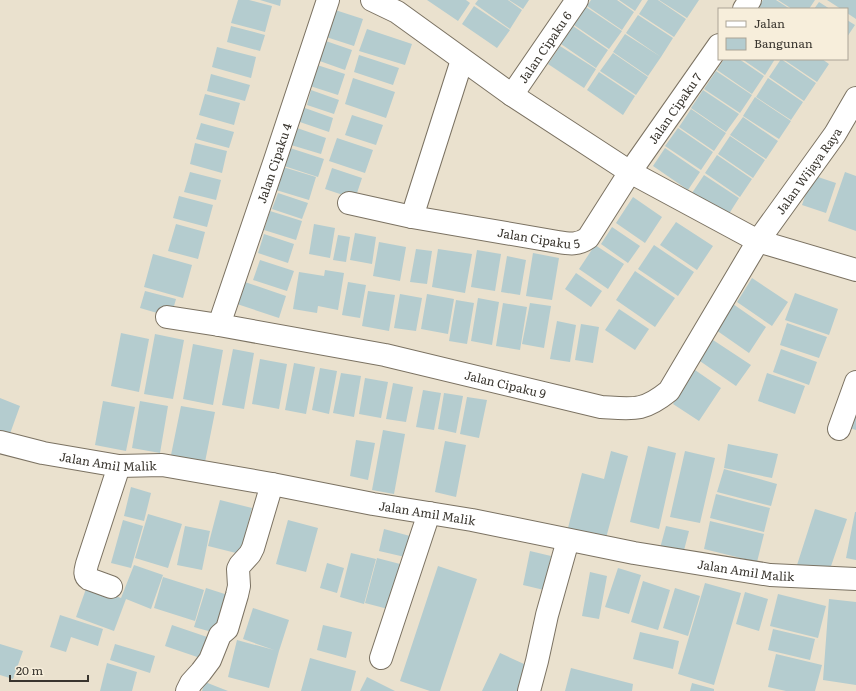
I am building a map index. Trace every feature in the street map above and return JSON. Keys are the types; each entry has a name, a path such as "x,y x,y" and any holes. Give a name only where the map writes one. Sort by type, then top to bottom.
{"street":[{"name":"Jalan Cipaku 4","path":"219,325 273,168 328,0"},
{"path":"372,0 401,6 462,60 512,95 630,172 758,241 856,270"},
{"name":"Jalan Cipaku 6","path":"512,95 577,0"},
{"name":"Jalan Cipaku 7","path":"630,172 718,46"},
{"path":"412,217 462,60"},
{"name":"Jalan Wijaya Raya","path":"758,241 835,134 856,98"},
{"name":"Jalan Cipaku 5","path":"350,203 412,217 570,244 580,243 588,238 630,172"},
{"name":"Jalan Cipaku 9","path":"167,317 385,355 602,407 637,409 655,402 669,391 758,241"},
{"path":"839,429 856,382"},
{"name":"Jalan Amil Malik","path":"0,442 43,453 119,466 162,465 272,484 373,504 472,520 634,553 770,575 856,579"},
{"path":"111,587 86,577 85,573 86,564 119,466"},
{"path":"187,691 210,660 221,633 227,629 239,586 238,569 253,548 272,484"},
{"path":"381,658 429,513"},
{"path":"529,691 547,615 568,540"}],"building":[{"path":"238,0 249,0 272,6 265,32 231,23"},
{"path":"260,0 281,0 280,6"},
{"path":"427,0 466,0 470,3 458,21"},
{"path":"478,0 508,0 522,10 510,29 475,4"},
{"path":"509,0 529,0 523,9"},
{"path":"591,0 617,0 634,12 622,30 587,6"},
{"path":"619,0 642,0 635,11"},
{"path":"648,0 658,0 686,19 674,37 639,14"},
{"path":"659,0 699,0 687,18"},
{"path":"763,0 776,0 788,8 758,8"},
{"path":"778,0 815,0 810,8 790,8"},
{"path":"827,0 856,0 856,19 848,14 848,8 839,8"},
{"path":"819,2 828,8 815,8"},
{"path":"474,6 510,30 497,48 462,24"},
{"path":"586,7 622,31 609,49 574,25"},
{"path":"329,8 363,19 354,46 320,35"},
{"path":"638,15 673,38 661,57 626,33"},
{"path":"848,21 855,25 848,36"},
{"path":"231,26 265,35 260,51 227,42"},
{"path":"573,26 608,50 596,68 561,44"},
{"path":"367,29 412,44 405,65 359,51"},
{"path":"625,34 661,57 648,76 613,52"},
{"path":"320,39 352,50 345,70 314,59"},
{"path":"560,46 596,69 584,88 548,64"},
{"path":"217,47 256,57 251,78 212,67"},
{"path":"613,53 648,77 636,95 600,71"},
{"path":"359,55 399,68 393,85 354,72"},
{"path":"723,60 740,60 764,76 752,94 717,70"},
{"path":"743,60 774,60 765,75"},
{"path":"780,60 782,60 816,83 804,101 769,77"},
{"path":"784,60 823,60 829,64 817,82"},
{"path":"314,64 345,74 338,95 307,85"},
{"path":"716,71 752,95 740,113 704,89"},
{"path":"599,72 635,96 623,115 587,90"},
{"path":"211,74 250,85 245,101 207,91"},
{"path":"353,78 395,92 386,118 345,104"},
{"path":"768,78 803,102 791,120 756,97"},
{"path":"311,90 339,100 334,114 307,105"},
{"path":"703,90 739,114 726,132 691,108"},
{"path":"205,94 240,103 234,125 199,115"},
{"path":"755,97 791,121 779,139 743,116"},
{"path":"302,107 333,118 329,132 297,121"},
{"path":"691,109 726,133 714,151 679,127"},
{"path":"352,115 383,125 376,145 345,135"},
{"path":"743,117 778,141 766,159 730,135"},
{"path":"201,123 234,132 229,148 196,139"},
{"path":"297,128 326,138 321,154 291,145"},
{"path":"678,128 713,152 701,170 665,146"},
{"path":"730,136 765,160 753,178 718,154"},
{"path":"337,138 373,150 365,173 329,161"},
{"path":"195,143 227,151 222,173 190,164"},
{"path":"290,148 324,159 318,177 284,166"},
{"path":"665,148 700,172 688,190 653,166"},
{"path":"717,155 752,179 740,197 705,173"},
{"path":"283,167 316,177 309,200 276,190"},
{"path":"332,168 362,178 355,199 325,189"},
{"path":"190,172 221,180 216,200 184,192"},
{"path":"845,172 856,176 856,231 828,221"},
{"path":"704,175 739,198 727,217 692,193"},
{"path":"812,175 836,183 826,213 802,205"},
{"path":"278,193 308,203 302,219 272,209"},
{"path":"179,196 213,205 207,227 173,218"},
{"path":"633,197 662,217 645,243 616,223"},
{"path":"270,211 302,221 296,240 264,230"},
{"path":"676,222 713,246 697,270 660,245"},
{"path":"176,224 205,232 198,259 168,251"},
{"path":"314,224 335,228 330,258 309,254"},
{"path":"612,227 640,246 628,263 601,244"},
{"path":"355,233 376,237 372,264 350,260"},
{"path":"264,234 294,244 288,263 258,253"},
{"path":"338,235 350,237 346,262 333,260"},
{"path":"379,242 406,247 400,281 373,276"},
{"path":"595,245 624,264 608,289 579,269"},
{"path":"654,245 694,272 678,296 638,269"},
{"path":"416,249 432,251 427,284 410,282"},
{"path":"438,249 472,254 465,293 432,287"},
{"path":"477,250 501,254 495,291 471,287"},
{"path":"533,253 559,258 552,300 526,296"},
{"path":"153,254 192,265 183,298 144,287"},
{"path":"507,256 526,260 520,295 501,292"},
{"path":"260,260 294,271 287,291 253,280"},
{"path":"325,270 344,273 338,310 318,306 317,313 293,309 299,272 324,276"},
{"path":"635,271 675,298 655,327 616,300"},
{"path":"576,273 602,291 591,307 565,289"},
{"path":"752,278 788,302 772,326 737,302"},
{"path":"245,282 286,296 279,318 237,304"},
{"path":"348,282 366,285 360,318 342,315"},
{"path":"145,291 176,299 171,317 140,308"},
{"path":"368,291 395,295 389,331 362,326"},
{"path":"795,293 838,309 829,335 785,320"},
{"path":"400,294 422,298 416,331 394,328"},
{"path":"427,294 454,299 448,334 421,329"},
{"path":"478,298 499,302 492,345 471,341"},
{"path":"456,300 474,303 467,344 449,341"},
{"path":"503,303 527,307 520,350 496,346"},
{"path":"530,303 551,306 544,348 522,344"},
{"path":"733,304 766,327 749,353 716,330"},
{"path":"619,309 649,329 635,350 605,330"},
{"path":"557,321 576,325 570,362 550,359"},
{"path":"787,323 827,337 819,358 780,345"},
{"path":"581,324 599,327 593,363 575,360"},
{"path":"121,333 149,339 139,392 111,386"},
{"path":"155,334 184,340 173,399 144,394"},
{"path":"710,338 751,365 736,386 697,359"},
{"path":"193,344 223,350 213,405 183,399"},
{"path":"233,349 254,353 244,409 222,405"},
{"path":"781,349 817,362 809,385 773,372"},
{"path":"260,359 287,364 279,409 252,404"},
{"path":"294,363 315,367 306,414 285,410"},
{"path":"320,368 337,371 329,414 312,410"},
{"path":"695,370 721,388 699,421 673,404"},
{"path":"341,373 361,376 354,417 333,413"},
{"path":"767,373 805,386 795,414 758,401"},
{"path":"365,378 388,382 381,418 359,414"},
{"path":"393,383 413,387 406,422 386,419"},
{"path":"423,390 441,393 434,430 416,427"},
{"path":"444,393 463,396 456,433 438,429"},
{"path":"467,397 487,400 479,438 460,434"},
{"path":"0,398 20,406 7,442 0,439"},
{"path":"103,401 135,407 126,451 95,445"},
{"path":"140,401 168,406 160,453 132,448"},
{"path":"181,406 215,412 205,462 171,455"},
{"path":"856,413 856,430 844,426"},
{"path":"383,430 405,434 394,494 372,490"},
{"path":"356,440 375,443 368,480 350,476"},
{"path":"445,441 466,445 456,497 435,492"},
{"path":"728,444 778,454 772,478 724,468"},
{"path":"648,446 676,453 659,529 630,522"},
{"path":"611,451 628,456 606,538 568,528 582,473 604,479"},
{"path":"685,451 715,458 700,523 670,517"},
{"path":"724,469 777,484 771,506 717,492"},
{"path":"131,487 151,493 144,521 124,516"},
{"path":"716,494 770,508 764,532 710,518"},
{"path":"220,500 252,508 240,554 208,546"},
{"path":"815,509 847,519 828,575 797,565"},
{"path":"856,512 856,560 846,558"},
{"path":"148,514 182,524 168,568 135,558"},
{"path":"123,520 143,526 131,568 111,563"},
{"path":"288,520 318,528 306,572 276,564"},
{"path":"710,521 764,534 757,562 704,549"},
{"path":"185,526 210,531 202,570 177,565"},
{"path":"666,526 689,531 682,558 659,552"},
{"path":"384,529 410,536 405,557 379,551"},
{"path":"530,551 551,556 544,590 523,585"},
{"path":"351,553 376,559 364,604 340,597"},
{"path":"377,558 400,564 388,609 365,603"},
{"path":"327,563 344,568 337,593 320,588"},
{"path":"134,565 163,575 151,609 126,599 114,631 76,617 87,586 121,598"},
{"path":"438,566 477,579 440,691 430,691 400,681"},
{"path":"618,568 641,575 629,614 605,607"},
{"path":"590,572 607,576 599,619 582,616"},
{"path":"163,577 204,590 195,621 154,608"},
{"path":"643,581 670,590 658,630 631,622"},
{"path":"705,583 741,593 714,685 678,674"},
{"path":"206,588 231,596 219,634 194,627"},
{"path":"675,588 700,596 688,636 663,628"},
{"path":"745,592 768,599 759,631 736,624"},
{"path":"778,594 826,606 818,638 770,626"},
{"path":"829,599 856,602 856,685 823,680"},
{"path":"253,608 289,620 269,688 228,677 237,640 274,650 243,639"},
{"path":"60,615 103,629 98,646 71,637 66,652 50,647"},
{"path":"172,625 213,639 206,660 165,646"},
{"path":"323,625 352,632 346,658 317,650"},
{"path":"773,629 815,639 810,660 768,650"},
{"path":"640,632 679,641 673,669 633,659"},
{"path":"0,644 23,651 13,679 0,675"},
{"path":"115,644 155,656 150,673 110,660"},
{"path":"500,653 535,669 525,691 482,691"},
{"path":"776,654 822,665 815,691 786,691 768,687"},
{"path":"310,658 356,671 351,691 301,691"},
{"path":"107,663 137,672 132,691 100,691"},
{"path":"571,668 633,684 632,691 565,691"},
{"path":"367,677 395,691 360,691"},
{"path":"205,682 228,691 202,691"},
{"path":"692,683 714,689 714,691 690,691"}]}
